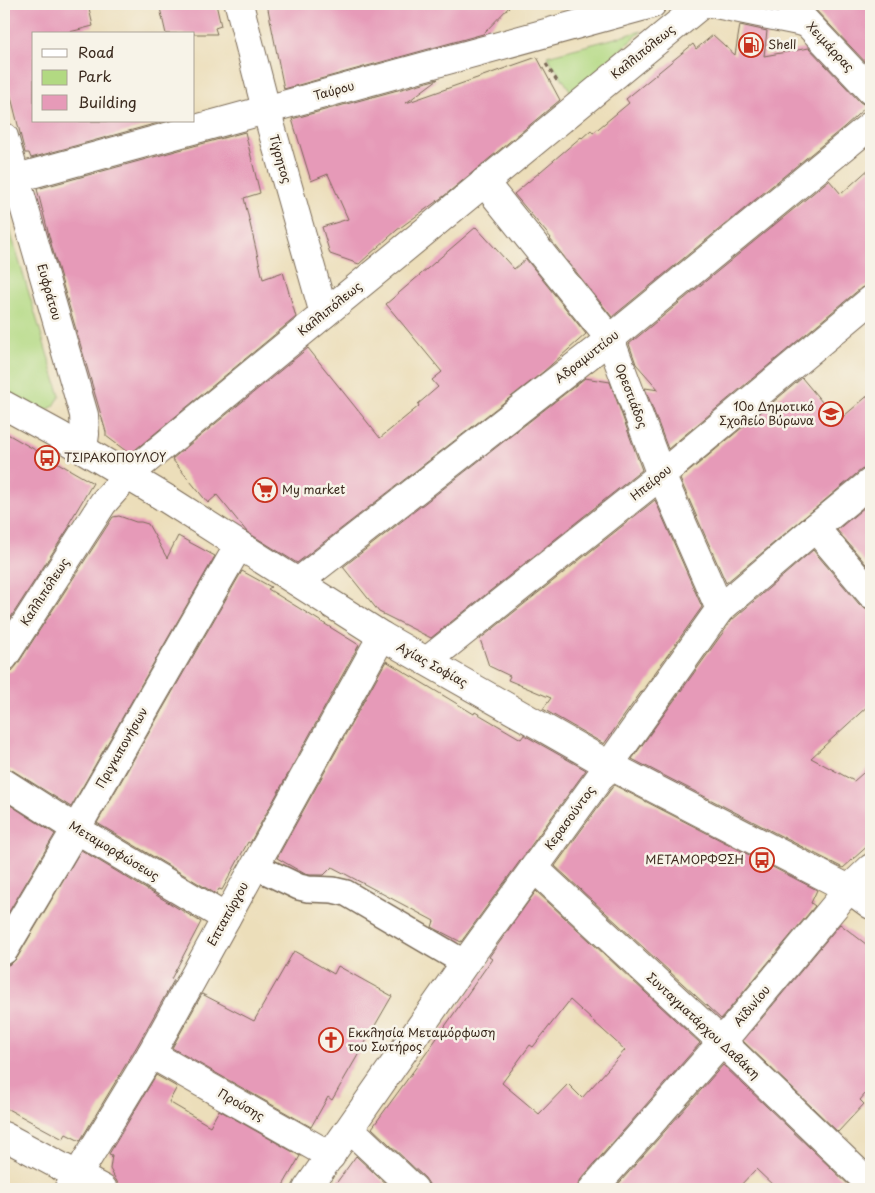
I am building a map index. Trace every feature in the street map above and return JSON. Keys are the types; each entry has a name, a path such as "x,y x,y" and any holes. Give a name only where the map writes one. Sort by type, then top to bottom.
{"street":[{"name":"Τίγρητος","path":"239,4 266,109 324,314"},
{"name":"Ταύρου","path":"14,190 266,109 652,4"},
{"name":"Χειμάρρας","path":"789,4 871,91"},
{"name":"Καλλιπόλεως","path":"4,657 102,504 127,476 574,108 692,6"},
{"name":"Αδραμυττίου","path":"298,582 610,339 871,126"},
{"name":"Ευφράτου","path":"4,137 14,190 84,415 85,434 83,449"},
{"name":"Ορεστιάδος","path":"484,182 610,339 661,475 720,610"},
{"name":"Ηπείρου","path":"426,662 661,475 871,300"},
{"name":"Αγίας Σοφίας","path":"4,405 167,499 426,662 609,765 849,889 871,905"},
{"name":"Κερασούντος","path":"307,1189 465,963 720,610 871,482"},
{"path":"815,528 871,594"},
{"name":"Πριγκιπονήσων","path":"4,950 76,829 239,545"},
{"name":"Επταπύργου","path":"73,1182 151,1054 382,636"},
{"name":"Μεταμορφώσεως","path":"4,783 76,829 226,918"},
{"path":"255,866 299,887 346,893 465,963"},
{"name":"Συνταγματάρχου Δαβάκη","path":"534,868 722,1042 871,1185"},
{"name":"Αϊδινίου","path":"593,1189 722,1042 849,889 871,868"},
{"name":"Προύσης","path":"151,1054 331,1156"},
{"path":"350,1129 414,1189"},
{"path":"4,1136 73,1182 103,1189"}],"lane":[{"path":"692,6 814,30"}],"path":[{"path":"530,38 574,108"}],"green space":[{"path":"642,31 572,93 547,56"},
{"path":"4,211 60,396 54,406 43,412 4,390"}],"building":[{"path":"4,4 88,4 93,26 70,32 32,32 32,122 161,122 31,158 29,153 25,153 4,69"},
{"path":"163,4 216,4 221,26 215,28 217,34 166,32 160,8 164,7"},
{"path":"267,4 512,4 483,34 284,89"},
{"path":"810,4 871,4 871,68"},
{"path":"740,25 767,31 764,56 809,48 860,102 867,106 844,127 612,317 551,238 514,194 581,137 591,130 593,133 629,103 626,99 693,44 696,49 713,35 735,55"},
{"path":"537,57 560,100 444,196 397,230 359,264 330,254 322,227 348,219 328,174 311,181 292,119 438,79 406,103"},
{"path":"245,132 260,193 244,198 263,279 283,272 296,317 130,454 106,436 37,189"},
{"path":"871,167 871,285 861,288 668,449 645,388 659,390 636,364 629,344 829,180 841,194"},
{"path":"476,227 514,269 526,259 586,334 543,372 297,563 247,532 217,495 208,503 172,459 308,348 380,438 419,406 418,404 438,387 432,380 442,372 386,304"},
{"path":"585,378 610,382 642,470 431,638 379,612 343,567"},
{"path":"802,378 838,421 871,393 871,467 861,470 726,583 680,479"},
{"path":"4,432 93,483 68,525 71,524 4,628"},
{"path":"655,500 702,607 604,744 543,709 551,698 508,680 510,676 489,666 480,639"},
{"path":"871,502 871,570 837,530"},
{"path":"119,516 148,524 167,558 178,536 215,556 71,807 12,770 4,768 4,673 12,671 17,665 113,517"},
{"path":"813,550 859,604 871,609 871,703 811,758 854,781 871,766 871,843 843,868 632,759 732,620"},
{"path":"242,571 271,587 268,589 359,645 250,843 248,842 222,890 219,889 216,894 97,823"},
{"path":"386,661 474,714 475,712 521,739 524,735 586,770 461,942 432,927 434,921 332,867 324,875 310,875 277,858"},
{"path":"614,785 817,890 811,903 815,906 721,1019 555,866"},
{"path":"4,801 55,834 4,920"},
{"path":"81,850 201,922 171,979 174,980 80,1141 66,1134 63,1139 4,1107 4,966 11,964 17,958"},
{"path":"536,891 700,1043 581,1179 578,1189 429,1189 429,1184 425,1178 372,1128 492,959 489,957","holes":["570,1000 625,1050 582,1098 568,1084 539,1114 502,1083 530,1045 533,1047"]},
{"path":"840,924 871,948 871,1087 860,1100 864,1104 838,1132 743,1041"},
{"path":"294,951 334,974 338,966 392,996 332,1100 328,1097 311,1127 172,1048 202,994 254,1021"},
{"path":"723,1065 853,1189 777,1189 756,1169 737,1189 614,1189"},
{"path":"156,1075 177,1087 169,1102 210,1126 219,1110 300,1156 281,1189 121,1189 110,1169 112,1155 109,1154"},
{"path":"356,1156 391,1189 332,1189"}],"place":[{"name":"Shell","path":"751,45"},
{"name":"10ο Δημοτικό Σχολείο Βύρωνα","path":"831,414"},
{"name":"ΤΣΙΡΑΚΟΠΟΥΛΟΥ","path":"47,458"},
{"name":"My market","path":"265,490"},
{"name":"ΜΕΤΑΜΟΡΦΩΣΗ","path":"762,860"},
{"name":"Εκκλησία Μεταμόρφωση του Σωτήρος","path":"331,1040"}]}
